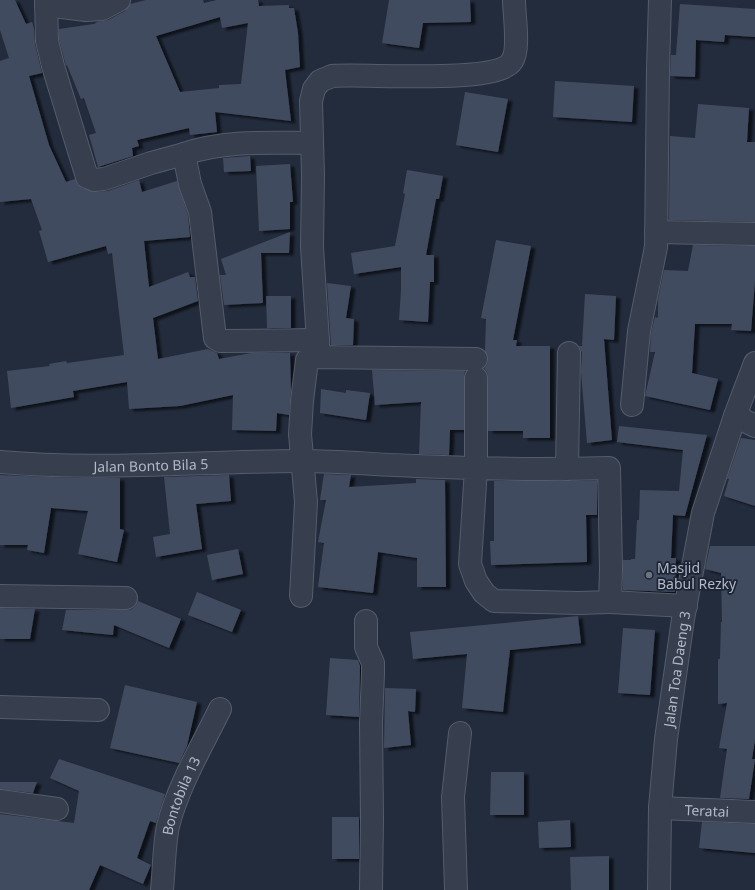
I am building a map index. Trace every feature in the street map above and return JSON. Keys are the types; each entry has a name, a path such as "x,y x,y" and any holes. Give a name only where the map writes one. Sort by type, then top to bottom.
{"street":[{"path":"119,0 102,9 86,10 46,2 48,41 53,66 87,176 94,180 104,178 202,148 236,144 312,143"},
{"path":"301,596 306,502 300,434 302,401 306,362 308,359 313,357 318,348 312,247 311,101 314,89 320,81 332,76 417,76 483,73 497,70 509,64 513,59 516,49 518,0"},
{"path":"632,405 639,331 656,247 660,0"},
{"path":"184,154 190,184 200,212 215,338 220,341 318,348 476,368 476,468 470,564 476,581 484,593 494,601 579,604 610,602 686,606"},
{"path":"656,232 755,234"},
{"path":"567,469 569,353"},
{"name":"Jalan Toa Daeng 3","path":"659,890 660,808 666,739 690,576 703,513 735,416 755,363"},
{"path":"735,416 755,426"},
{"name":"Jalan Bonto Bila 5","path":"0,462 63,466 183,465 303,461 476,468 609,468 611,569 610,602"},
{"path":"0,596 126,598"},
{"path":"366,621 366,647 373,663 371,723 371,890"},
{"path":"0,707 98,710"},
{"name":"Bontobila 13","path":"162,890 168,827 174,806 220,709"},
{"path":"456,890 453,797 460,733"},
{"path":"0,801 57,809"},
{"name":"Teratai","path":"660,808 755,812"}],"building":[{"path":"0,0 15,0 26,24 32,22 35,44 42,73 29,76 49,145 66,182 75,179 78,185 82,188 95,192 108,191 139,180 142,192 177,181 188,215 190,237 144,241 149,287 188,272 190,277 195,277 198,301 153,318 158,359 208,349 217,353 219,359 251,353 290,353 291,390 289,415 277,413 276,431 232,430 233,395 180,406 129,409 127,382 73,391 74,397 11,408 7,371 50,366 49,364 66,361 67,363 124,355 112,253 108,254 106,246 48,262 39,231 42,230 31,199 0,202 0,61 9,58 0,30"},
{"path":"146,0 203,0 204,3 217,0 258,0 259,6 289,5 289,8 294,8 298,33 300,67 285,70 291,121 215,112 217,132 190,135 189,128 137,140 139,146 132,148 133,156 98,167 89,135 96,133 84,98 81,99 67,65 66,66 59,39 59,29 94,24 108,20 125,11 130,4","holes":["220,17 222,28 248,23 241,84 219,85 219,88 180,92 156,36"]},
{"path":"389,0 470,0 471,22 423,23 419,48 382,43"},
{"path":"680,4 755,9 755,37 725,35 724,42 696,40 695,77 670,76 671,55 676,55"},
{"path":"555,81 634,86 632,122 553,117"},
{"path":"465,92 508,99 498,152 456,145"},
{"path":"698,104 749,108 747,142 755,142 755,222 669,220 670,136 695,138"},
{"path":"250,156 251,171 224,172 223,158"},
{"path":"290,164 293,202 290,202 290,229 259,231 256,166"},
{"path":"407,170 443,176 439,199 436,199 426,255 434,255 434,282 430,282 428,322 399,320 401,267 354,274 351,253 395,246 405,194 403,193"},
{"path":"290,232 289,253 261,253 263,303 224,305 220,275 226,275 221,259"},
{"path":"496,240 531,246 513,340 517,340 516,346 550,346 550,438 523,438 523,431 488,431 488,378 487,372 484,368 487,365 488,360 485,351 486,319 481,318"},
{"path":"693,245 755,246 755,281 751,331 731,330 732,324 695,324 692,373 718,379 710,410 645,396 655,352 650,352 651,333 655,317 658,318 658,300 664,270 688,271"},
{"path":"327,283 351,286 346,318 354,319 353,345 331,345"},
{"path":"585,294 616,296 614,340 604,339 612,440 587,443 581,372 582,353 579,346 582,346"},
{"path":"266,296 291,296 291,328 267,328"},
{"path":"372,370 465,371 464,430 450,430 449,455 419,454 421,402 375,405"},
{"path":"321,389 346,393 346,390 370,393 366,420 320,413"},
{"path":"619,426 707,435 685,516 673,515 671,558 676,558 675,592 623,590 623,560 635,559 640,490 679,491 683,450 617,442"},
{"path":"741,438 755,440 755,506 724,496 729,479 727,479"},
{"path":"324,474 351,475 349,487 416,483 416,479 445,480 446,587 417,587 417,558 378,552 373,593 318,587 324,543 318,542 326,500 320,500"},
{"path":"0,475 120,478 120,529 124,530 117,562 78,554 88,511 51,508 44,553 27,550 28,545 0,545"},
{"path":"229,475 231,501 196,504 202,549 156,557 153,537 170,534 164,477"},
{"path":"494,481 597,481 597,515 586,515 587,562 491,565 490,541 494,541"},
{"path":"710,546 755,546 755,740 752,759 755,759 749,799 720,798 727,749 719,748 727,703 718,704 718,659 720,659 722,622 721,573 705,569"},
{"path":"238,549 243,574 212,580 207,555"},
{"path":"197,592 241,610 232,632 188,615"},
{"path":"138,601 181,619 169,648 114,625 113,635 62,630 66,610 128,610 132,609"},
{"path":"0,608 35,609 30,639 0,639"},
{"path":"578,616 581,643 510,650 503,712 462,708 467,654 413,659 410,632"},
{"path":"623,628 655,630 650,695 618,693"},
{"path":"330,658 358,660 360,666 359,717 326,715"},
{"path":"125,685 197,702 187,746 179,763 110,748"},
{"path":"385,688 416,689 415,712 408,711 411,745 384,748"},
{"path":"59,759 165,794 156,823 150,821 137,858 151,865 143,884 100,865 89,890 0,890 0,814 74,823 79,791 50,778"},
{"path":"491,772 524,772 524,815 490,815"},
{"path":"0,782 37,782 33,793 0,789"},
{"path":"332,817 359,817 359,859 332,859"},
{"path":"570,820 571,847 539,848 538,822"},
{"path":"702,822 755,824 755,853 699,848"},
{"path":"609,856 609,890 571,890 570,857"}],"place":[{"name":"Masjid Babul Rezky","path":"649,575"}]}
